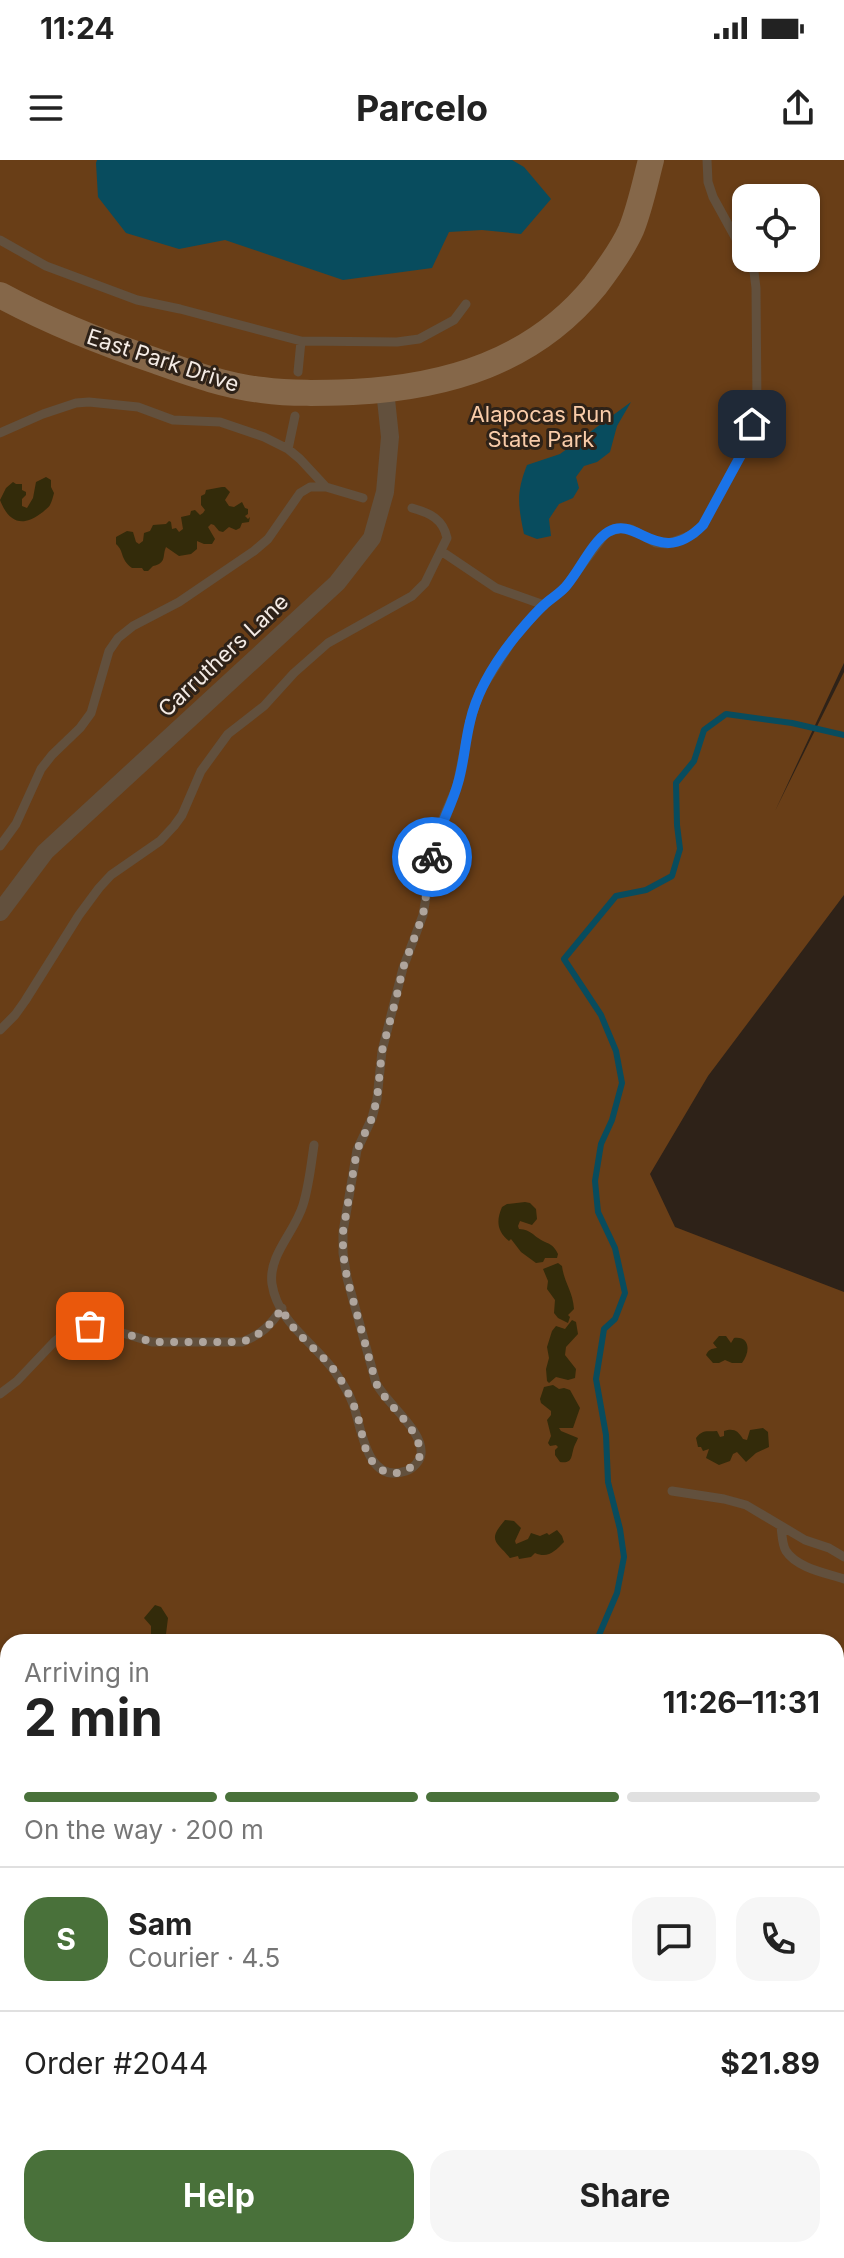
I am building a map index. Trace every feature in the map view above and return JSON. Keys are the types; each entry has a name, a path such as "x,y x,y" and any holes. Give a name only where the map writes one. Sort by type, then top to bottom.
{"street":[{"name":"East Park Drive","path":"0,295 100,342 218,382 260,390 302,393 385,390 447,380 487,367 523,349 553,328 585,299 607,271 630,232 651,160"},
{"name":"Carruthers Lane","path":"0,912 45,852 337,583 372,538 385,492 389,450 385,390"}],"lane":[{"path":"707,160 708,182 713,197 732,232"},
{"path":"0,240 46,266 137,300 301,341 397,342 419,339 454,320 466,304"},
{"path":"314,1145 302,1207 293,1230 275,1260 273,1286 286,1318 334,1370 352,1399 371,1460 378,1467 396,1474 411,1469 421,1454 420,1445 417,1436 376,1383 347,1278 343,1253 345,1220 357,1150 377,1099 382,1051 403,968 423,915 437,832 457,786 474,705 492,669 516,635 563,590 606,533 621,528 631,529 656,543 667,544 694,534 703,525 741,455 757,406 754,272"},
{"path":"298,372 301,341"},
{"path":"0,433 76,403 138,407 173,420 220,422 264,437 288,449 326,487"},
{"path":"288,449 295,416"},
{"path":"0,846 16,824 41,769 91,713 109,651 118,638 133,626 179,602 254,551 268,539 300,493 310,487 326,487 363,498"},
{"path":"0,1030 25,1001 99,888 111,875 160,841 174,826 201,771 228,734 264,706 294,673 328,643 412,596 425,583 447,538 441,522 412,508"},
{"path":"441,551 496,588 544,605"},
{"path":"0,1394 17,1381 54,1342 78,1327 103,1327 152,1342 242,1342 267,1328 282,1308"},
{"path":"672,1491 746,1505 805,1540 844,1557"},
{"path":"781,1526 786,1552 793,1558 844,1579"}],"green space":[{"name":"Alapocas Run State Park","path":"0,160 844,160 844,663 775,811 844,672 844,895 708,1076 650,1174 675,1227 844,1292 844,1634 0,1634"}],"sand":[{"path":"46,477 51,480 54,493 49,506 27,521 11,517 0,500 6,488 13,482 22,484 26,495 22,506 27,508 36,482"},
{"path":"225,487 230,492 225,500 229,506 234,507 242,502 248,509 245,516 250,517 249,522 242,523 236,530 229,527 223,532 211,524 208,527 215,539 212,544 197,541 197,549 191,554 179,556 166,547 162,561 148,571 132,568 125,561 116,544 116,537 127,531 133,532 139,544 143,541 144,533 150,531 153,525 169,521 172,529 176,528 179,532 183,529 181,517 195,510 200,515 205,510 201,505 201,496 206,490"},
{"path":"525,1202 536,1209 537,1219 532,1225 520,1221 519,1229 552,1246 558,1254 557,1258 545,1258 543,1262 536,1263 500,1230 498,1221 502,1207"},
{"path":"558,1263 562,1266 574,1309 568,1315 568,1323 554,1313 555,1300 547,1289 548,1281 543,1269"},
{"path":"572,1320 576,1322 578,1334 566,1347 565,1355 576,1369 575,1378 556,1377 549,1383 547,1347 552,1331 556,1326 565,1329"},
{"path":"719,1336 726,1336 731,1343 734,1338 746,1342 747,1350 742,1363 725,1360 713,1363 706,1355 717,1348 713,1343"},
{"path":"553,1385 570,1390 580,1408 573,1428 559,1428 578,1438 567,1462 560,1462 555,1455 558,1447 548,1443 551,1436 547,1420 551,1411 540,1399 544,1387"},
{"path":"763,1428 768,1432 769,1447 746,1462 737,1452 730,1461 719,1465 706,1458 709,1449 703,1451 698,1447 696,1438 708,1431 717,1431 720,1437 724,1436 724,1431 730,1430 747,1440 750,1430"},
{"path":"505,1520 514,1521 521,1528 516,1544 528,1539 531,1533 549,1535 557,1530 564,1542 548,1555 535,1553 531,1557 510,1558 495,1537"},
{"path":"155,1605 161,1607 168,1618 166,1634 151,1634 151,1626 144,1618"}],"water":[{"path":"97,160 512,160 524,167 551,199 521,234 482,230 449,232 432,268 343,280 225,240 179,249 126,233 98,197"},
{"path":"631,402 617,426 610,452 597,462 584,466 576,477 579,488 573,498 559,504 549,519 551,536 537,539 524,534 519,499 527,465 560,454"}],"waterway":[{"path":"599,1634 617,1593 624,1557 608,1482 606,1435 596,1379 604,1329 615,1319 625,1293 615,1248 598,1212 595,1181 601,1144 612,1120 622,1083 616,1051 601,1015 564,959 616,896 646,890 672,876 680,849 676,783 694,761 704,730 726,714 792,723 844,735"}],"way so far":[{"path":"90,1326 152,1342 223,1344 255,1337 267,1328 282,1308 296,1331 334,1370 352,1399 371,1460 378,1467 396,1474 411,1469 417,1462 421,1454 417,1436 376,1383 347,1278 343,1232 357,1150 377,1099 382,1051 403,968 423,915 432,857"}],"route":[{"path":"432,857 437,832 457,786 470,721 480,691 516,635 563,590 606,533 621,528 631,529 656,543 667,544 694,534 703,525 741,455 752,424"}]}
